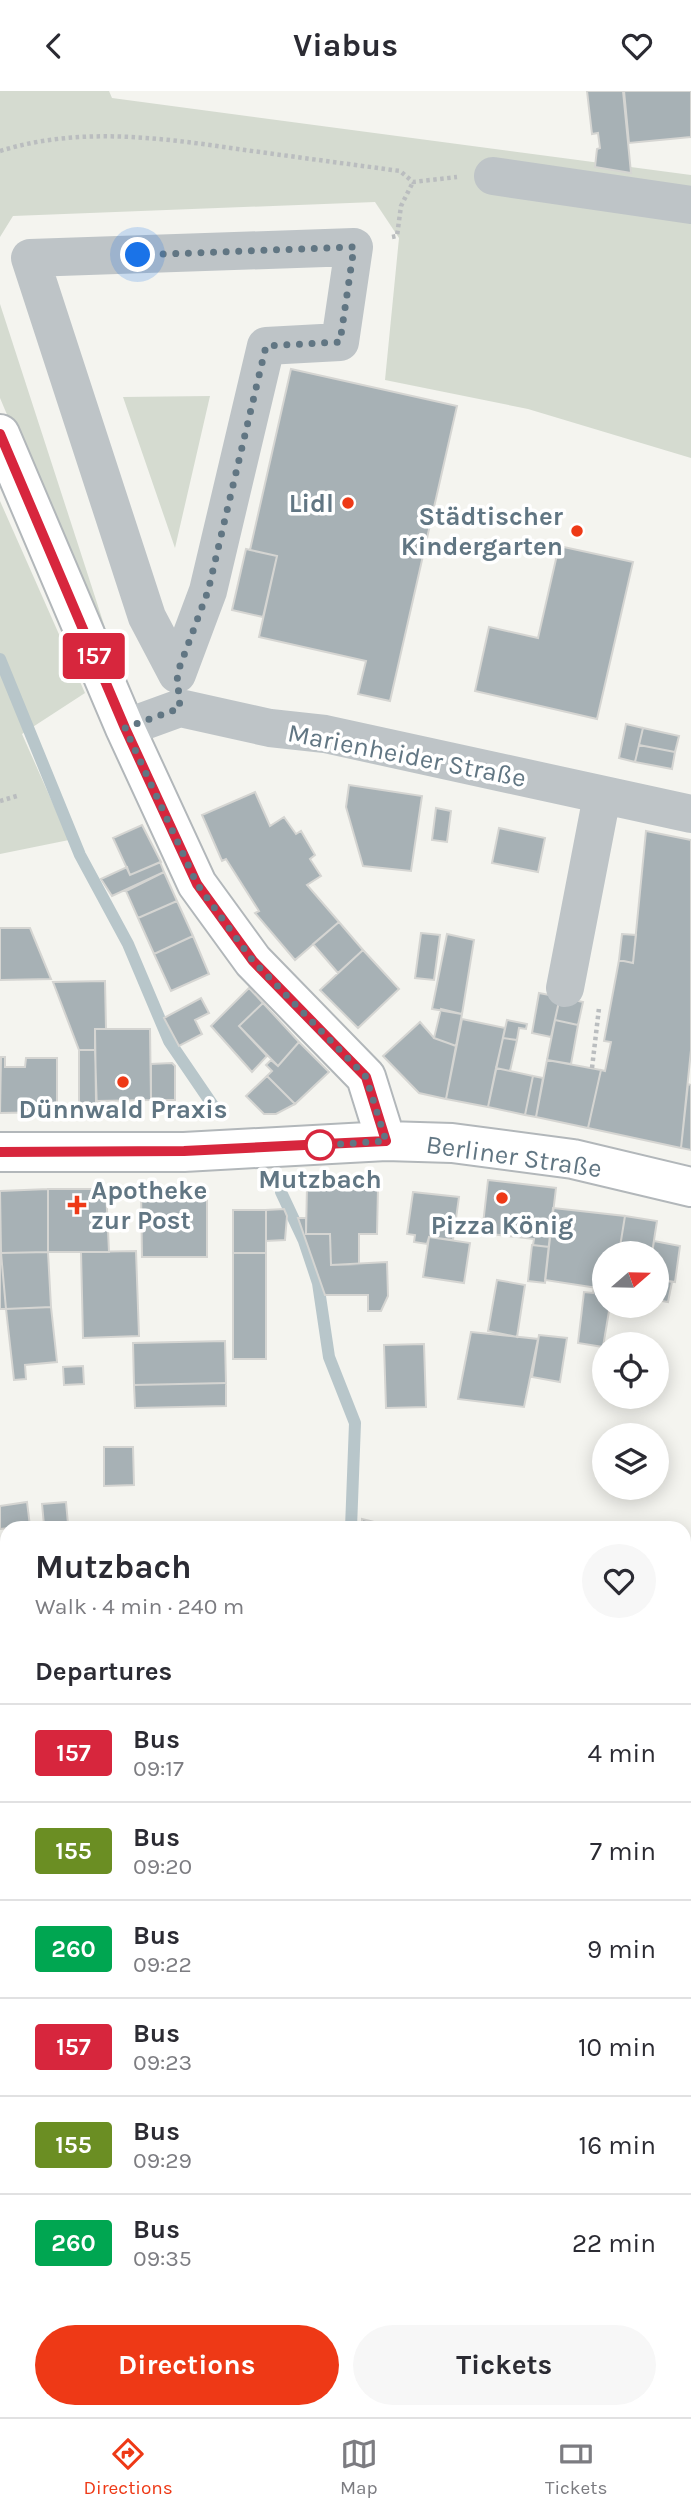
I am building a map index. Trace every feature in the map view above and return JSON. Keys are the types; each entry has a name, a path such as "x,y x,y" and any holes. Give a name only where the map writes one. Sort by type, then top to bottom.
{"main road":[{"path":"0,434 125,728 197,884 253,961 366,1077 386,1141"},
{"name":"Berliner Straße","path":"0,1152 184,1151 386,1141 453,1143 573,1159 691,1187"}],"street":[{"path":"493,176 691,205"},
{"path":"125,728 178,691 208,591 266,346 340,342 354,247 30,258 147,617 178,691"},
{"name":"Marienheider Straße","path":"178,691 270,728 325,734 691,814"},
{"path":"565,988 602,796"}],"path":[{"path":"0,151 33,141 97,134 196,143 400,171 413,182"},
{"path":"413,182 433,178 493,176"},
{"path":"354,247 397,236 401,205 413,182"},
{"path":"0,801 20,795"}],"shaded area":[{"path":"0,91 109,91 112,98 691,175 691,458 528,409 385,380 399,238 375,202 13,216 0,237"},
{"path":"0,304 110,643 111,661 0,398"},
{"path":"210,396 175,548 123,397"},
{"path":"0,501 85,693 22,734 69,840 0,854"}],"building":[{"path":"587,91 623,91 631,173 595,167 597,149 600,148 598,133 592,134"},
{"path":"624,91 691,91 691,137 629,143"},
{"name":"Lidl","path":"291,369 457,406 390,701 358,694 366,661 259,637 277,556 250,550"},
{"path":"559,546 633,562 597,719 475,691 489,627 538,638"},
{"path":"246,549 277,556 263,617 232,610"},
{"path":"626,724 643,728 635,762 619,758"},
{"path":"643,728 679,736 675,752 639,745"},
{"path":"639,745 675,752 672,769 635,762"},
{"path":"349,785 422,796 411,871 363,866 346,807"},
{"path":"255,792 270,826 284,817 296,834 301,831 315,855 310,859 321,876 307,885 339,922 295,960 255,913 259,911 226,859 222,861 202,815"},
{"path":"436,808 451,811 447,842 432,840"},
{"path":"142,825 161,862 130,875 113,838"},
{"path":"499,828 545,838 538,872 492,863"},
{"path":"646,831 691,840 691,1050 681,1148 588,1128 601,1070 605,1071 611,1042 604,1041 619,960 633,963"},
{"path":"160,862 164,872 112,896 101,879 127,867 130,875"},
{"path":"164,872 177,901 138,918 126,891"},
{"path":"177,901 193,936 154,954 138,918"},
{"path":"339,922 363,950 338,973 313,944"},
{"path":"0,928 30,928 51,979 0,980"},
{"path":"421,933 440,935 434,980 415,978"},
{"path":"447,934 474,940 462,1014 432,1009"},
{"path":"622,934 636,935 633,963 619,960"},
{"path":"193,936 209,974 171,991 154,954"},
{"path":"363,950 399,989 358,1028 320,990"},
{"path":"105,981 106,1029 95,1029 95,1050 79,1050 53,982"},
{"path":"249,988 263,1003 239,1026 267,1056 252,1072 211,1026"},
{"path":"539,993 560,997 551,1037 532,1033"},
{"path":"560,997 583,1002 578,1025 555,1020"},
{"path":"201,998 209,1013 195,1020 202,1034 179,1046 164,1018"},
{"path":"263,1003 299,1042 278,1066 239,1026"},
{"path":"441,1009 462,1014 456,1046 434,1038"},
{"path":"462,1019 505,1028 488,1107 446,1099"},
{"path":"507,1020 527,1024 526,1029 519,1028 517,1040 503,1038"},
{"path":"555,1020 578,1025 571,1064 547,1060"},
{"path":"420,1022 434,1038 456,1046 446,1099 419,1093 383,1056"},
{"name":"Dünnwald Praxis","path":"95,1029 150,1029 151,1100 96,1101"},
{"path":"503,1038 517,1040 510,1071 496,1068"},
{"path":"299,1042 329,1072 295,1104 267,1076 272,1071 266,1065 271,1060 278,1066"},
{"path":"79,1050 95,1050 97,1112 79,1112"},
{"path":"1,1057 5,1057 5,1067 25,1067 26,1058 57,1058 57,1112 0,1113"},
{"path":"547,1060 601,1070 588,1128 536,1117"},
{"path":"172,1063 175,1066 175,1100 151,1100 151,1064"},
{"path":"496,1068 533,1076 525,1115 488,1107"},
{"path":"267,1076 295,1104 276,1114 264,1114 246,1096"},
{"path":"533,1076 543,1078 536,1117 525,1115"},
{"path":"688,1084 691,1085 691,1150 681,1148"},
{"path":"488,1180 556,1188 549,1247 533,1245 534,1239 482,1233"},
{"path":"307,1186 378,1187 377,1234 359,1234 359,1264 331,1265 330,1234 306,1234"},
{"path":"141,1188 207,1188 207,1257 142,1257"},
{"path":"48,1189 106,1189 109,1252 48,1252"},
{"path":"48,1189 48,1252 1,1253 0,1191"},
{"path":"413,1192 459,1197 453,1240 429,1237 427,1244 414,1242 415,1235 407,1234"},
{"path":"553,1208 625,1216 621,1241 592,1241 592,1287 545,1280"},
{"path":"284,1209 287,1216 285,1240 266,1241 266,1210"},
{"path":"233,1210 266,1210 266,1253 233,1253"},
{"path":"625,1216 657,1221 654,1241 621,1241"},
{"path":"298,1218 306,1218 306,1234 330,1234 331,1265 387,1262 388,1296 381,1311 368,1311 368,1295 325,1295"},
{"path":"429,1237 470,1243 464,1283 423,1277"},
{"path":"0,1240 1,1253 6,1309 0,1309"},
{"path":"669,1244 680,1246 675,1282 669,1281"},
{"path":"532,1245 549,1247 545,1283 528,1281"},
{"path":"136,1251 139,1336 83,1338 81,1252"},
{"path":"48,1252 51,1307 6,1309 1,1253"},
{"path":"233,1253 266,1253 266,1359 233,1359"},
{"path":"497,1280 525,1285 517,1337 488,1331"},
{"path":"584,1292 592,1293 592,1318 608,1318 606,1332 592,1332 592,1345 578,1343"},
{"path":"51,1307 57,1362 25,1365 26,1379 14,1380 6,1309"},
{"path":"471,1332 538,1339 524,1407 458,1399"},
{"path":"539,1335 567,1338 560,1382 532,1377"},
{"path":"225,1341 226,1383 134,1385 133,1343"},
{"path":"424,1344 426,1407 386,1408 384,1345"},
{"path":"83,1366 84,1384 64,1385 63,1367"},
{"path":"226,1383 226,1406 135,1408 134,1385"},
{"path":"104,1447 133,1447 134,1485 104,1486"},
{"path":"27,1502 29,1521 0,1521 0,1506"},
{"path":"66,1502 68,1521 44,1521 42,1504"}],"waterway":[{"name":"Mutzbach","path":"0,659 80,855 128,944 169,1041 216,1110"},
{"name":"Mutzbach","path":"281,1192 304,1241 318,1283 329,1357 355,1423 351,1521"}],"bus line":[{"name":"157","path":"0,434 125,728 197,884 253,961 366,1077 386,1141 184,1151 0,1152"}],"place":[{"name":"Lidl","path":"348,503"},
{"name":"Städtischer Kindergarten","path":"577,531"},
{"name":"Dünnwald Praxis","path":"123,1082"},
{"name":"Mutzbach","path":"320,1145"},
{"name":"Pizza König","path":"502,1198"},
{"name":"Apotheke zur Post","path":"77,1205"}],"route":[{"path":"138,255 354,247 340,342 266,346 208,591 177,674 180,708 125,728 197,884 253,961 366,1077 386,1141 310,1146 320,1145"}]}
